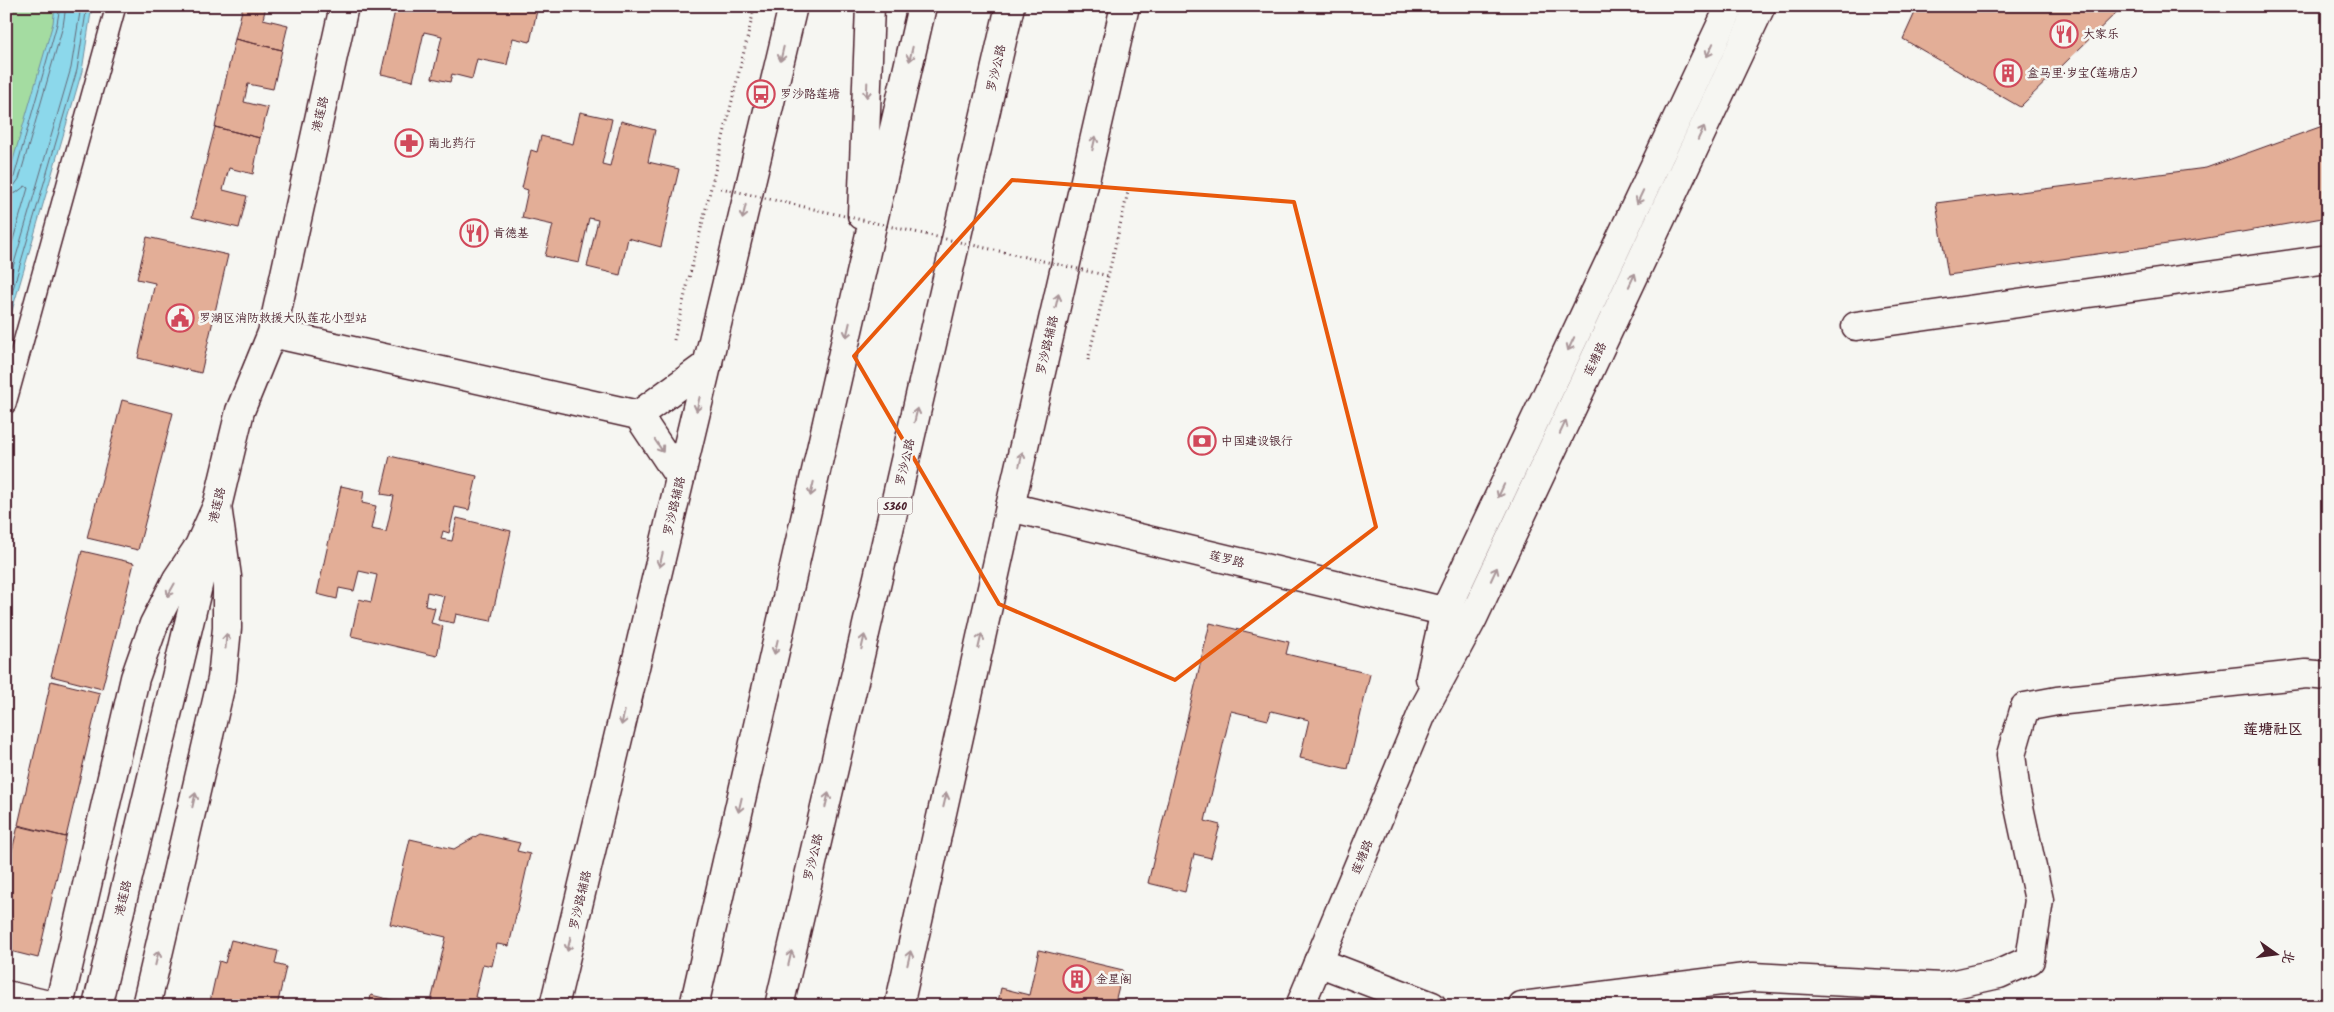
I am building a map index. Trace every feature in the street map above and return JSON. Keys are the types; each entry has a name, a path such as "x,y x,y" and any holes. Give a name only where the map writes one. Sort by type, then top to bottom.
{"main road":[{"name":"港莲路","path":"97,1006 240,411 272,333 344,6"},
{"name":"罗沙路辅路","path":"554,1006 794,6"},
{"path":"859,283 870,6"},
{"path":"694,1006 922,6"},
{"name":"罗沙公路","path":"780,1004 1010,6"},
{"name":"罗沙路辅路","path":"899,1006 1010,507 1125,6"},
{"name":"莲塘路","path":"1424,709 1445,611 1730,6"},
{"name":"莲塘路","path":"1300,1006 1424,709 1473,618 1761,6"},
{"path":"1856,326 2328,259"},
{"path":"272,333 638,415 680,478"},
{"path":"638,415 708,364"},
{"path":"59,1006 135,678 154,624 177,579 199,546 217,506"},
{"path":"146,1006 222,679 227,628 227,577 217,506"},
{"name":"莲罗路","path":"1010,507 1473,618"},
{"path":"1522,1006 1754,977 1941,987 1999,974 2030,960 2039,900 2016,793 2011,755 2025,707 2057,701 2306,674 2328,676"},
{"path":"1318,962 1432,1006"},
{"path":"6,995 53,1006"}],"lane":[{"path":"6,404 116,6"}],"path":[{"path":"674,340 755,6"},
{"path":"721,188 1109,276"},
{"path":"1088,360 1128,192"}],"highlighted area":[{"path":"1012,180 1294,202 1376,527 1175,680 999,604 854,356"}],"green space":[{"path":"6,6 77,6 6,277"}],"water":[{"path":"55,6 92,6 82,71 6,331 6,184 53,23"}],"building":[{"path":"243,6 266,6 263,19 288,25 282,50 235,39"},
{"path":"396,6 538,6 530,42 513,38 507,65 477,59 472,79 452,74 450,82 432,78 442,36 424,32 413,81 381,74"},
{"name":"盒马里·岁宝(莲塘店)","path":"1918,6 2123,6 2020,107 1903,39"},
{"path":"235,39 282,50 273,89 248,84 244,102 268,108 260,138 215,127"},
{"path":"580,112 612,119 602,164 610,166 621,121 655,130 648,162 679,169 661,247 628,238 620,275 587,267 598,220 589,218 579,263 545,256 553,225 522,218 528,190 522,188 531,150 537,152 541,136 573,144"},
{"path":"2328,124 2328,217 2196,240 1948,275 1936,203 2206,168"},
{"path":"215,127 260,138 253,174 229,168 223,190 247,196 239,228 192,217"},
{"name":"罗湖区消防救援大队莲花小型站","path":"147,237 228,255 201,373 138,358 155,283 137,279"},
{"path":"122,400 173,413 138,550 87,538"},
{"path":"390,456 477,476 469,510 455,507 449,533 443,531 441,539 452,541 457,518 511,531 491,621 456,614 454,623 438,620 444,596 427,592 425,606 435,608 431,623 443,626 437,656 351,636 359,599 371,602 377,575 359,571 354,591 339,588 337,599 317,594 341,486 364,491 362,503 376,506 371,529 386,532 394,496 381,494"},
{"path":"82,551 134,563 102,689 51,676"},
{"path":"1210,623 1289,642 1286,654 1370,674 1348,769 1300,758 1309,720 1271,711 1268,720 1231,711 1205,821 1220,825 1211,858 1194,854 1185,892 1148,883"},
{"path":"51,681 100,693 66,837 18,825"},
{"path":"18,826 66,837 38,958 6,950 6,875"},
{"path":"480,834 520,843 517,851 530,854 509,946 497,944 492,966 483,964 475,997 482,999 480,1006 430,1006 446,937 390,924 410,839 454,849"},
{"path":"231,940 278,951 275,964 286,967 277,1006 209,1006 219,961 225,963"},
{"name":"金星阁","path":"1039,950 1123,970 1114,1006 997,1006 1001,988 1029,995"},
{"path":"371,995 417,1006 369,1006"}],"place":[{"name":"大家乐","path":"2064,34"},
{"name":"盒马里·岁宝(莲塘店)","path":"2008,73"},
{"name":"罗沙路莲塘","path":"761,94"},
{"name":"南北药行","path":"409,143"},
{"name":"肯德基","path":"474,233"},
{"name":"罗湖区消防救援大队莲花小型站","path":"180,318"},
{"name":"中国建设银行","path":"1202,441"},
{"name":"金星阁","path":"1077,979"}],"district":[{"name":"莲塘社区","path":"2273,729"}]}
